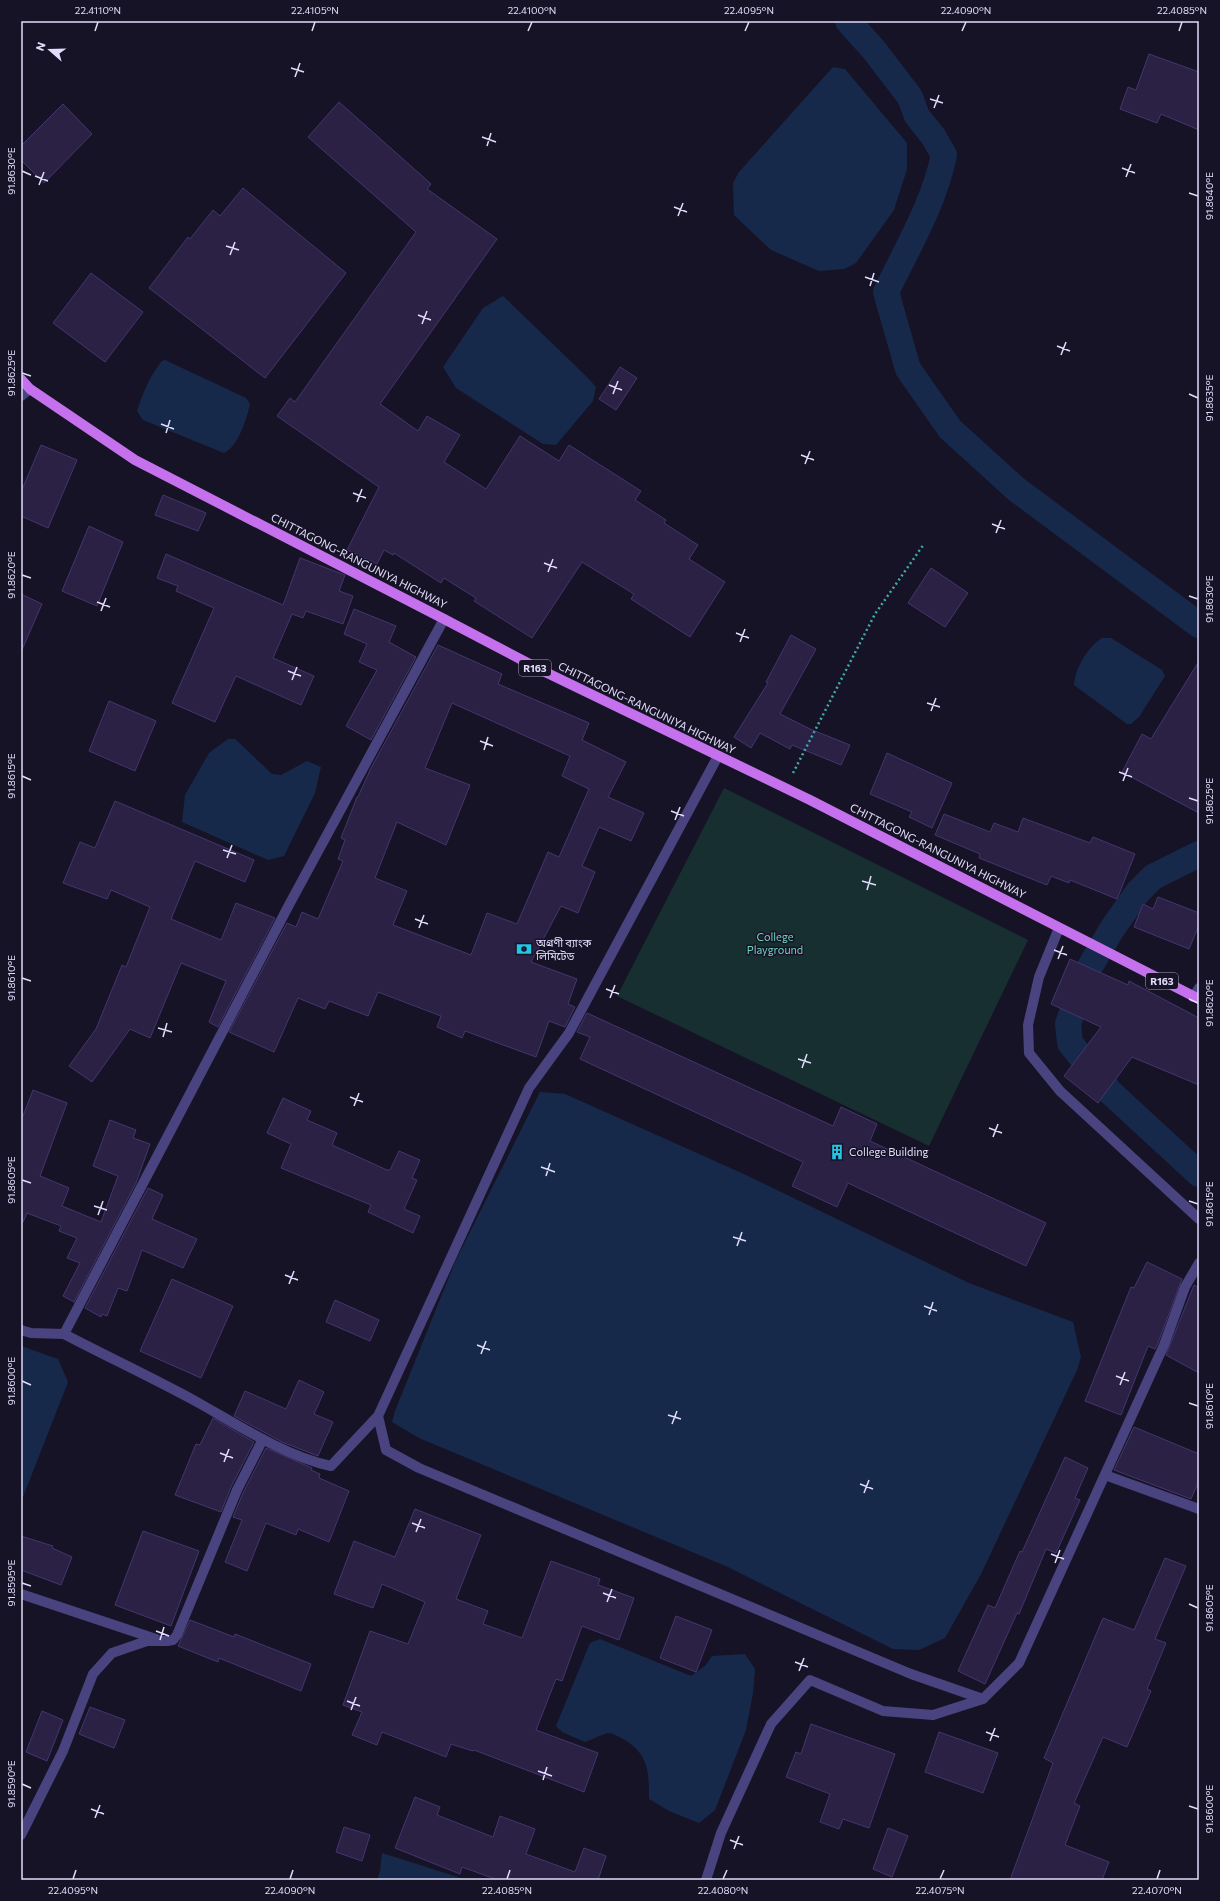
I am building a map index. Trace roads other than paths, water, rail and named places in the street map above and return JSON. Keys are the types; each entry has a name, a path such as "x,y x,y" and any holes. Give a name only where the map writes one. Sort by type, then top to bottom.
{"main road":[{"name":"CHITTAGONG-RANGUNIYA HIGHWAY","path":"21,379 30,389 135,460 540,670 786,788 1032,912 1125,963 1197,995"}],"street":[{"path":"21,396 30,389"},
{"path":"64,1334 294,896 444,619"},
{"path":"21,1330 30,1333 64,1334 182,1394 263,1439 314,1462 331,1466 378,1416 529,1088 569,1033 718,756"},
{"path":"1062,929 1039,977 1028,1025 1030,1054 1060,1091 1199,1219"},
{"path":"706,1880 721,1833 771,1724 810,1680 883,1711 933,1715 983,1700 1019,1663 1164,1345 1185,1287 1199,1263"},
{"path":"378,1416 386,1450 419,1468 904,1672 983,1700"},
{"path":"21,1835 63,1752 93,1674 112,1654 148,1641 173,1640 177,1635 237,1490 263,1439"},
{"path":"1105,1475 1199,1509"},
{"path":"21,1594 160,1641"}],"water":[{"path":"833,67 845,69 907,143 907,169 894,210 856,263 844,269 819,271 771,250 734,215 733,183 739,172"},
{"path":"503,296 596,387 593,401 556,445 543,444 456,388 443,367 483,308"},
{"path":"165,360 246,398 250,404 247,417 238,439 229,450 224,453 143,420 137,411 147,384 162,361"},
{"path":"1102,638 1111,638 1162,670 1165,676 1139,717 1131,724 1127,724 1074,685 1077,672 1083,658 1092,646"},
{"path":"228,739 235,739 272,774 281,775 307,761 321,767 315,793 284,856 268,860 182,822 185,795 209,753"},
{"path":"540,1092 565,1094 746,1175 969,1283 1073,1322 1081,1357 1077,1370 981,1574 945,1638 919,1650 893,1649 728,1567 419,1438 392,1422 395,1411 455,1262"},
{"path":"21,1346 58,1359 68,1382 21,1502"},
{"path":"600,1639 691,1676 706,1665 712,1656 745,1654 755,1669 753,1693 746,1730 715,1810 699,1823 669,1811 649,1799 649,1781 646,1765 639,1752 625,1740 608,1733 585,1742 562,1732 556,1726 590,1643"},
{"path":"382,1853 468,1880 377,1880 380,1871"}],"waterway":[{"path":"848,21 874,50 910,97 917,116 933,136 944,155 940,173 927,208 886,292 908,369 950,429 1016,489 1199,625"},
{"path":"1199,854 1153,877 1138,892 1112,929 1085,975 1068,1024 1070,1043 1110,1092 1199,1174"}],"place":[{"name":"অগ্রণী ব্যাংক লিমিটেড","path":"524,949"},
{"name":"College Building","path":"837,1152"}],"park label":[{"name":"College Playground","path":"775,943"}]}
